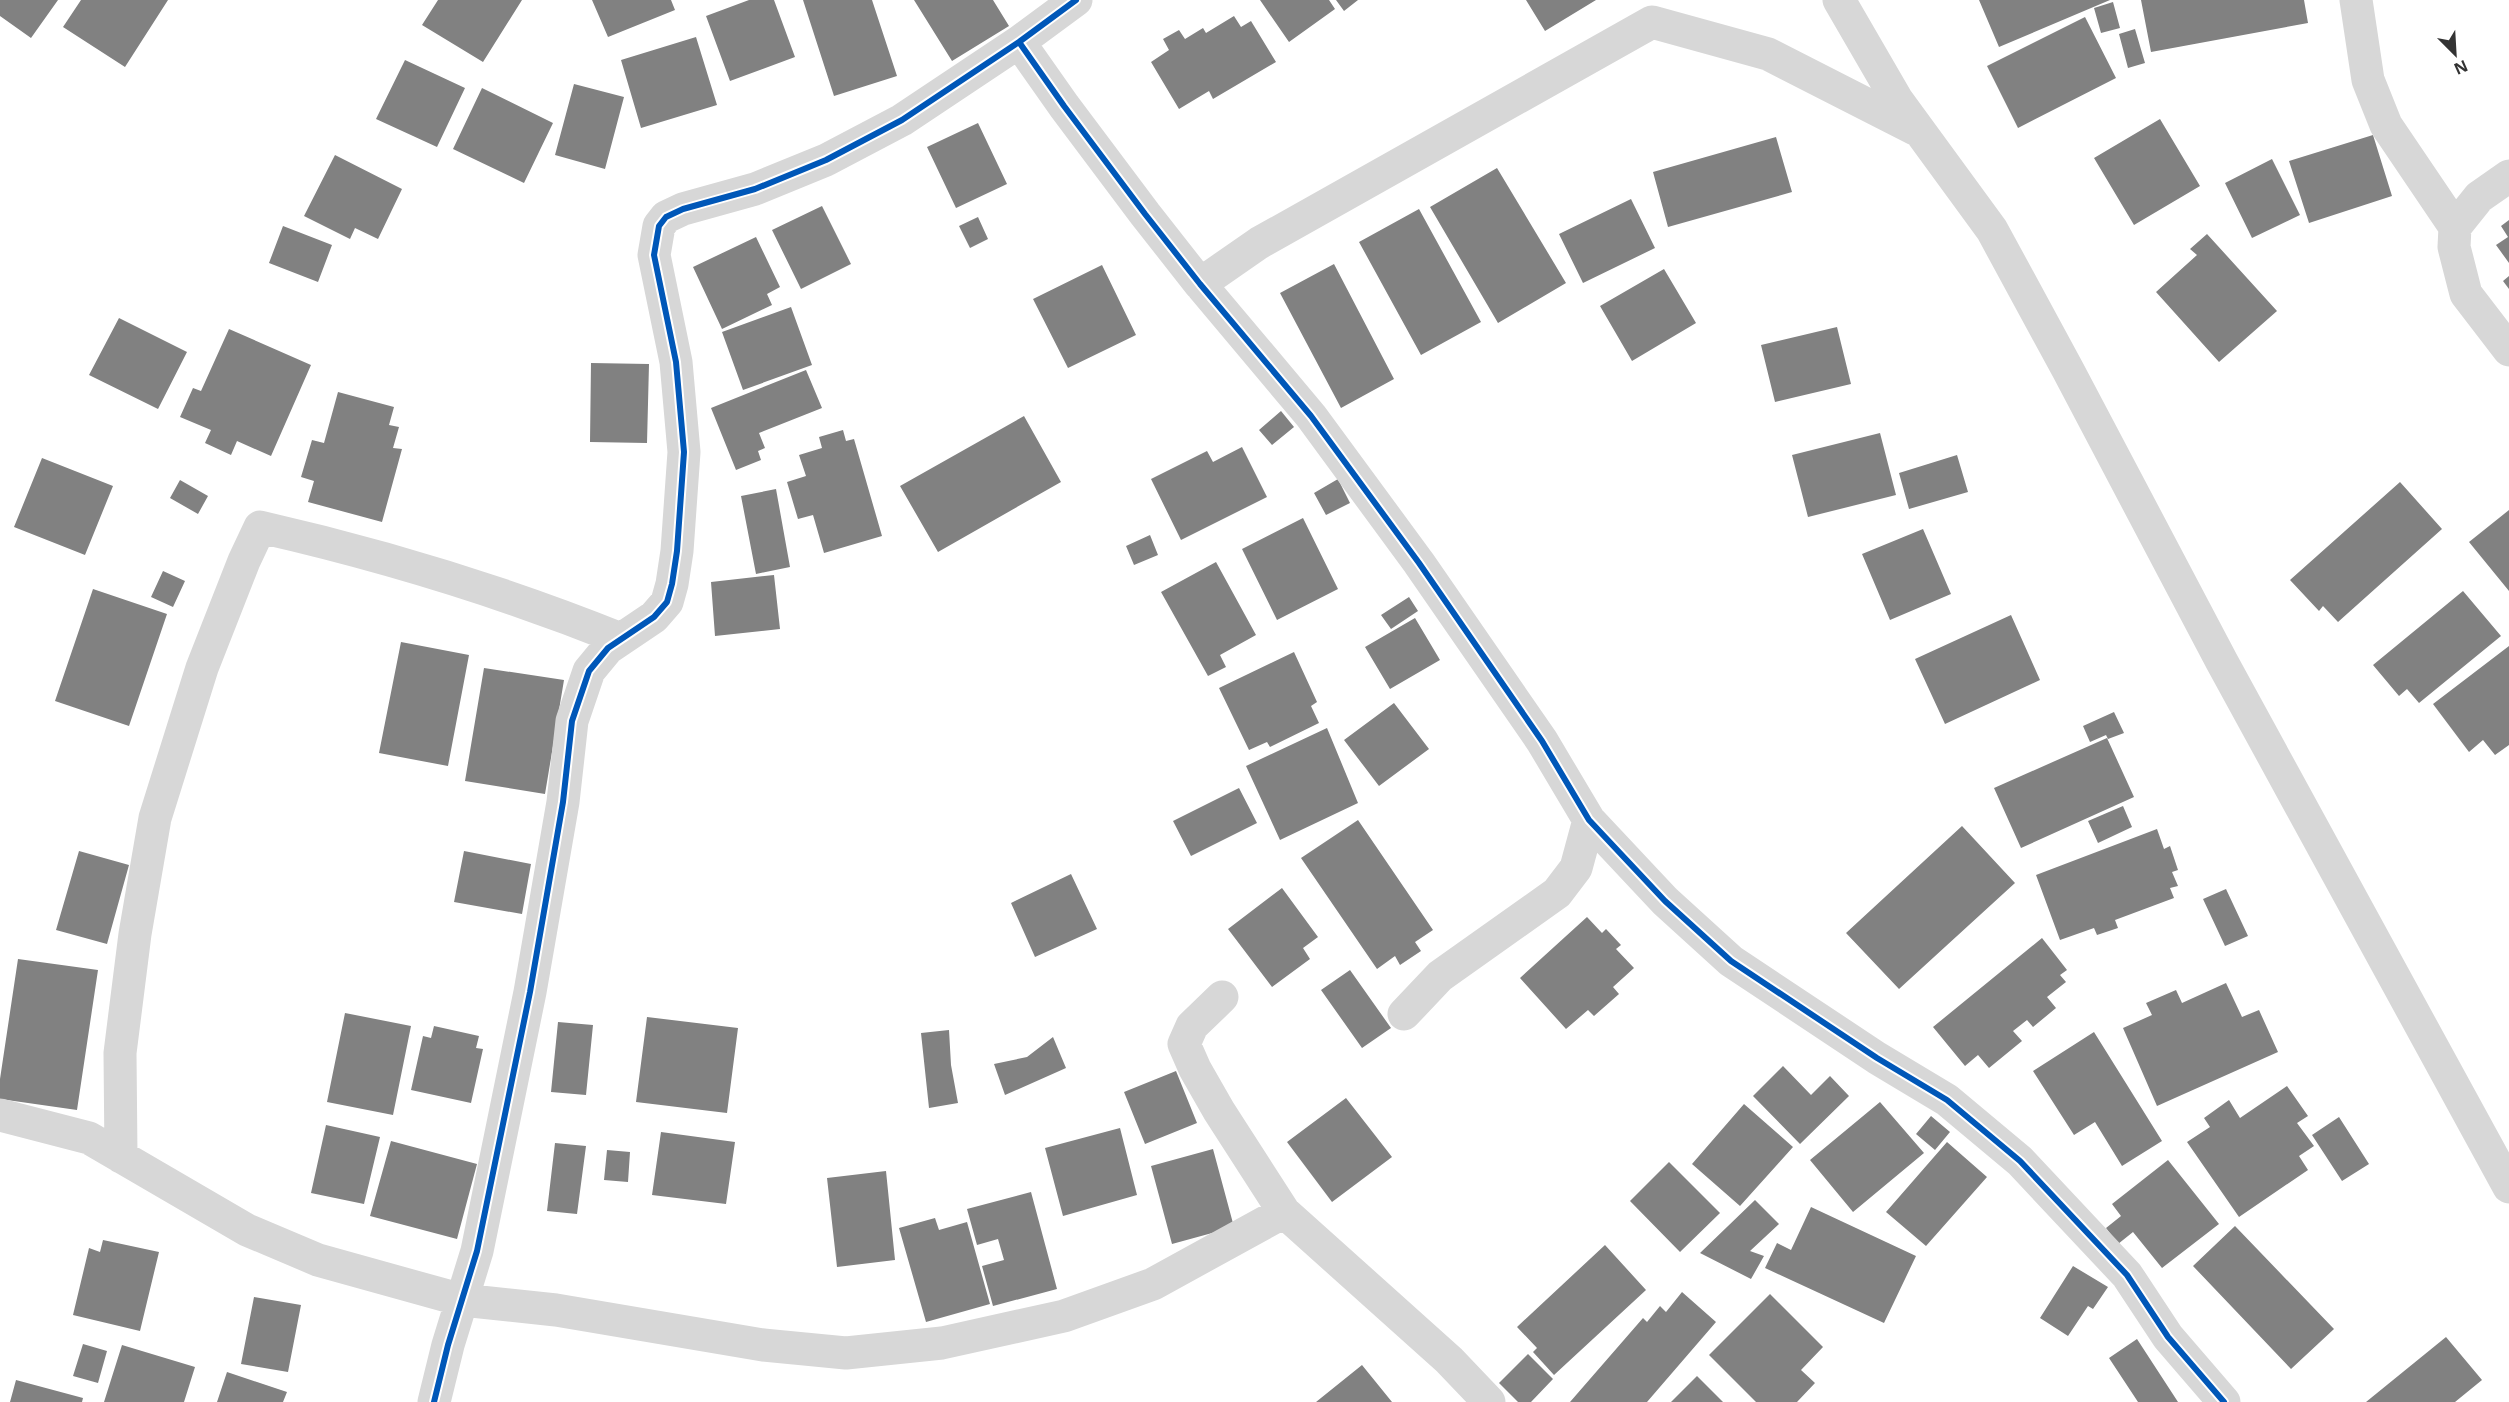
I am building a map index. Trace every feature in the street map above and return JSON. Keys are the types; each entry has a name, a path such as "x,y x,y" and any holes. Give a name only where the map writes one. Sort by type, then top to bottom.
{"street":[{"path":"434,1402 448,1345 477,1251 530,992 563,802 572,721 589,671 608,648 654,617 667,602 678,550 684,452 676,362 654,255 658,226 666,217 683,209 755,189 826,160 902,120 1019,42 1076,0"},
{"path":"1839,0 1878,69 1919,131 1992,230 2222,663 2509,1187"},
{"path":"2356,0 2368,80 2386,125 2423,184 2455,227"},
{"path":"1200,284 1259,243 1652,22 1768,54 1919,131"},
{"path":"1019,42 1064,106 1200,284 1311,416 1419,563 1542,741 1589,820 1665,901 1731,961 1877,1058 1947,1100 2020,1161 2127,1275 2169,1337 2224,1402"},
{"path":"2509,176 2479,197 2455,227 2454,247 2466,294 2509,350"},
{"path":"122,1157 120,1053 135,934 155,818 202,668 244,561 260,527 335,544 543,608 621,639"},
{"path":"1404,1014 1440,976 1557,893 1576,868 1589,820"},
{"path":"1222,997 1192,1026 1184,1044 1195,1069 1219,1111 1284,1212 1449,1360 1489,1402"},
{"path":"0,1115 89,1138 247,1230 318,1260 462,1300 556,1310 763,1345 846,1353 931,1344 1064,1316 1153,1284 1284,1212"}],"building":[{"path":"0,0 58,0 31,38 0,16"},
{"path":"81,0 168,0 125,67 63,27"},
{"path":"438,0 522,0 483,62 422,25"},
{"path":"592,0 671,0 675,10 608,37"},
{"path":"749,0 774,0 795,57 730,81 706,16"},
{"path":"803,0 872,0 897,76 834,96"},
{"path":"914,0 993,0 1009,26 952,61"},
{"path":"1260,0 1329,0 1335,9 1289,42"},
{"path":"1336,0 1358,0 1344,11"},
{"path":"1526,0 1596,0 1545,31"},
{"path":"1979,0 2110,0 1999,47"},
{"path":"2141,0 2304,0 2308,23 2151,52"},
{"path":"2113,2 2120,28 2101,33 2094,8"},
{"path":"1234,16 1241,27 1251,21 1276,62 1213,99 1209,91 1179,109 1151,62 1169,50 1163,39 1179,30 1185,39 1203,28 1206,33"},
{"path":"2085,17 2116,78 2018,128 1987,66"},
{"path":"2135,29 2145,63 2128,68 2119,34"},
{"path":"696,37 717,105 641,128 621,60"},
{"path":"405,60 465,88 437,147 376,119"},
{"path":"574,84 624,97 605,169 555,155"},
{"path":"482,88 553,123 524,183 453,149"},
{"path":"2160,119 2200,186 2134,225 2094,158"},
{"path":"978,123 1007,184 956,208 927,147"},
{"path":"2373,135 2392,196 2309,223 2289,161"},
{"path":"1776,137 1792,192 1668,227 1653,172"},
{"path":"335,155 402,189 378,239 355,228 350,239 304,216"},
{"path":"2272,159 2300,215 2252,238 2225,183"},
{"path":"1497,168 1566,283 1498,323 1430,207"},
{"path":"1631,199 1655,248 1583,283 1559,234"},
{"path":"822,206 851,264 801,289 772,230"},
{"path":"1419,209 1481,322 1421,355 1359,242"},
{"path":"978,217 988,239 970,248 959,226"},
{"path":"2509,220 2509,263 2496,245 2508,237 2501,226"},
{"path":"283,226 332,245 318,282 269,263"},
{"path":"2207,234 2277,311 2219,362 2156,292 2197,255 2190,249"},
{"path":"756,237 780,287 767,294 772,305 722,329 693,267"},
{"path":"1334,264 1394,379 1341,408 1280,293"},
{"path":"1102,265 1136,335 1068,368 1033,299"},
{"path":"1664,269 1696,323 1632,361 1600,306"},
{"path":"2509,276 2509,289 2503,281"},
{"path":"791,307 812,365 743,390 722,332"},
{"path":"119,318 187,352 158,409 89,375"},
{"path":"1837,327 1851,384 1775,402 1761,345"},
{"path":"229,329 311,365 271,456 237,441 231,455 205,443 211,430 180,417 193,388 201,391"},
{"path":"591,363 649,364 647,443 590,442"},
{"path":"806,370 822,408 759,433 765,448 758,451 761,460 736,470 711,408"},
{"path":"338,392 394,407 389,425 399,427 393,448 402,449 382,522 308,502 314,481 301,477 312,440 324,443"},
{"path":"1281,411 1294,427 1272,445 1259,430"},
{"path":"1024,416 1061,482 938,552 900,486"},
{"path":"843,430 846,441 854,439 882,536 824,553 813,515 798,519 787,482 806,476 799,455 822,448 819,437"},
{"path":"1880,433 1896,495 1808,517 1792,455"},
{"path":"1242,447 1267,497 1181,540 1151,479 1207,451 1213,462"},
{"path":"1957,455 1968,492 1909,509 1899,473"},
{"path":"42,458 113,486 85,555 14,527"},
{"path":"1338,479 1350,503 1326,515 1314,493"},
{"path":"180,480 208,496 198,514 170,498"},
{"path":"2400,482 2442,529 2338,622 2323,606 2319,611 2290,580"},
{"path":"776,489 790,567 756,574 741,496"},
{"path":"2509,510 2509,591 2469,542"},
{"path":"1303,518 1338,589 1277,620 1242,549"},
{"path":"1923,529 1951,594 1890,620 1862,554"},
{"path":"1150,535 1158,555 1134,565 1126,546"},
{"path":"1216,562 1256,635 1220,655 1226,667 1208,676 1161,592"},
{"path":"163,571 185,581 173,607 151,597"},
{"path":"774,575 780,629 715,636 711,582"},
{"path":"93,589 167,614 129,726 55,701"},
{"path":"2463,591 2501,636 2419,703 2407,689 2399,696 2373,665"},
{"path":"1409,597 1418,611 1391,629 1381,615"},
{"path":"2011,615 2040,680 1945,724 1915,659"},
{"path":"1415,618 1440,660 1390,689 1365,647"},
{"path":"401,642 469,655 448,766 379,753"},
{"path":"2509,646 2509,745 2495,755 2483,740 2469,752 2433,704"},
{"path":"1294,652 1317,702 1311,706 1319,723 1270,747 1267,742 1249,750 1219,688"},
{"path":"484,668 564,680 545,794 465,781"},
{"path":"1394,703 1429,749 1379,786 1344,740"},
{"path":"2114,712 2124,733 2108,739 2106,735 2090,742 2083,726"},
{"path":"1327,728 1358,803 1280,840 1246,766"},
{"path":"2107,738 2134,797 2021,848 1994,788"},
{"path":"1239,788 1257,823 1191,856 1173,821"},
{"path":"2123,806 2132,827 2098,843 2088,821"},
{"path":"1358,820 1433,930 1415,942 1421,951 1400,965 1395,956 1377,969 1301,858"},
{"path":"1962,826 2015,883 1899,989 1846,933"},
{"path":"2157,829 2164,849 2170,846 2178,870 2172,872 2178,886 2170,888 2174,898 2115,920 2118,928 2097,935 2094,928 2060,940 2036,875"},
{"path":"79,851 129,865 107,944 56,930"},
{"path":"464,851 531,864 522,914 454,902"},
{"path":"1071,874 1097,929 1035,957 1011,903"},
{"path":"1282,888 1318,937 1303,948 1310,959 1272,987 1228,929"},
{"path":"2226,889 2248,936 2225,946 2203,899"},
{"path":"1587,917 1602,933 1606,929 1621,945 1616,949 1634,968 1613,987 1619,994 1594,1016 1588,1010 1566,1029 1520,978"},
{"path":"2042,938 2067,970 2060,975 2066,982 2047,997 2056,1008 2033,1027 2027,1020 2013,1031 2022,1041 1989,1068 1978,1055 1965,1066 1933,1027"},
{"path":"18,959 98,970 77,1110 0,1099 0,1079"},
{"path":"1350,970 1391,1028 1362,1048 1321,990"},
{"path":"2226,983 2242,1017 2259,1010 2278,1052 2157,1106 2123,1028 2152,1015 2146,1003 2176,990 2182,1003"},
{"path":"345,1013 411,1026 393,1115 327,1102"},
{"path":"647,1017 738,1028 727,1113 636,1102"},
{"path":"558,1022 593,1025 586,1095 551,1092"},
{"path":"434,1026 479,1036 476,1048 483,1049 471,1103 411,1090 423,1036 431,1038"},
{"path":"949,1030 951,1065 958,1103 929,1108 921,1033"},
{"path":"2094,1032 2162,1141 2122,1166 2095,1122 2074,1135 2033,1071"},
{"path":"1053,1037 1066,1068 1005,1095 994,1064 1027,1057"},
{"path":"1783,1066 1811,1095 1830,1076 1849,1096 1800,1144 1753,1096"},
{"path":"1176,1071 1197,1123 1145,1144 1124,1092"},
{"path":"2287,1086 2308,1116 2297,1123 2314,1146 2299,1156 2308,1170 2239,1217 2187,1142 2210,1127 2204,1118 2229,1100 2240,1118"},
{"path":"1346,1098 1392,1157 1332,1202 1287,1142"},
{"path":"1880,1102 1924,1153 1853,1212 1810,1160"},
{"path":"1744,1104 1793,1147 1740,1206 1692,1164"},
{"path":"1931,1116 1950,1132 1935,1150 1916,1134"},
{"path":"2339,1117 2369,1164 2342,1181 2312,1135"},
{"path":"326,1125 380,1137 364,1204 311,1193"},
{"path":"1120,1128 1137,1195 1063,1216 1045,1148"},
{"path":"661,1132 735,1142 726,1204 652,1195"},
{"path":"391,1141 477,1164 457,1239 370,1216"},
{"path":"1947,1142 1987,1177 1926,1246 1886,1212"},
{"path":"555,1143 586,1146 577,1214 547,1211"},
{"path":"1213,1149 1234,1227 1172,1244 1151,1166"},
{"path":"607,1150 630,1152 628,1182 604,1180"},
{"path":"2168,1160 2219,1224 2162,1268 2133,1232 2118,1244 2106,1228 2121,1216 2112,1204"},
{"path":"1669,1162 1720,1213 1680,1252 1630,1201"},
{"path":"886,1171 895,1260 837,1267 827,1178"},
{"path":"1031,1192 1057,1289 993,1306 982,1266 1004,1260 998,1239 977,1245 967,1209"},
{"path":"1755,1200 1779,1224 1750,1251 1764,1256 1751,1279 1700,1253"},
{"path":"1811,1207 1916,1256 1884,1323 1765,1268 1777,1243 1791,1250"},
{"path":"935,1218 939,1230 967,1222 990,1304 926,1322 899,1228"},
{"path":"2235,1226 2334,1329 2291,1369 2193,1266"},
{"path":"103,1240 159,1252 140,1331 73,1315 89,1248 100,1252"},
{"path":"1605,1245 1646,1290 1554,1375 1533,1352 1537,1348 1517,1327"},
{"path":"2073,1266 2108,1287 2093,1309 2088,1306 2068,1336 2040,1318"},
{"path":"1682,1292 1716,1322 1647,1402 1570,1402 1643,1318 1647,1322 1660,1306 1666,1312"},
{"path":"1770,1294 1823,1347 1801,1370 1815,1383 1797,1402 1756,1402 1709,1355"},
{"path":"254,1297 301,1305 288,1372 241,1364"},
{"path":"2446,1337 2482,1380 2455,1402 2366,1402"},
{"path":"2137,1339 2178,1402 2138,1402 2109,1358"},
{"path":"83,1344 107,1351 98,1383 73,1376"},
{"path":"122,1345 195,1367 184,1402 104,1402"},
{"path":"1528,1354 1553,1379 1531,1402 1518,1402 1499,1383"},
{"path":"1362,1365 1392,1402 1316,1402"},
{"path":"227,1372 287,1392 283,1402 217,1402"},
{"path":"1697,1376 1723,1402 1671,1402"},
{"path":"16,1380 83,1398 82,1402 10,1402"}],"cycle path":[{"path":"434,1402 448,1345 477,1251 530,992 563,802 572,721 589,671 608,648 654,617 667,602 672,584 677,551 684,452 676,362 654,255 659,226 666,217 683,209 755,189 826,160 902,120 1019,42 1076,0"},
{"path":"1019,42 1145,214 1200,284 1311,416 1419,563 1542,741 1589,820 1665,901 1731,961 1877,1058 1947,1100 2020,1161 2127,1275 2168,1337 2224,1402"}]}
